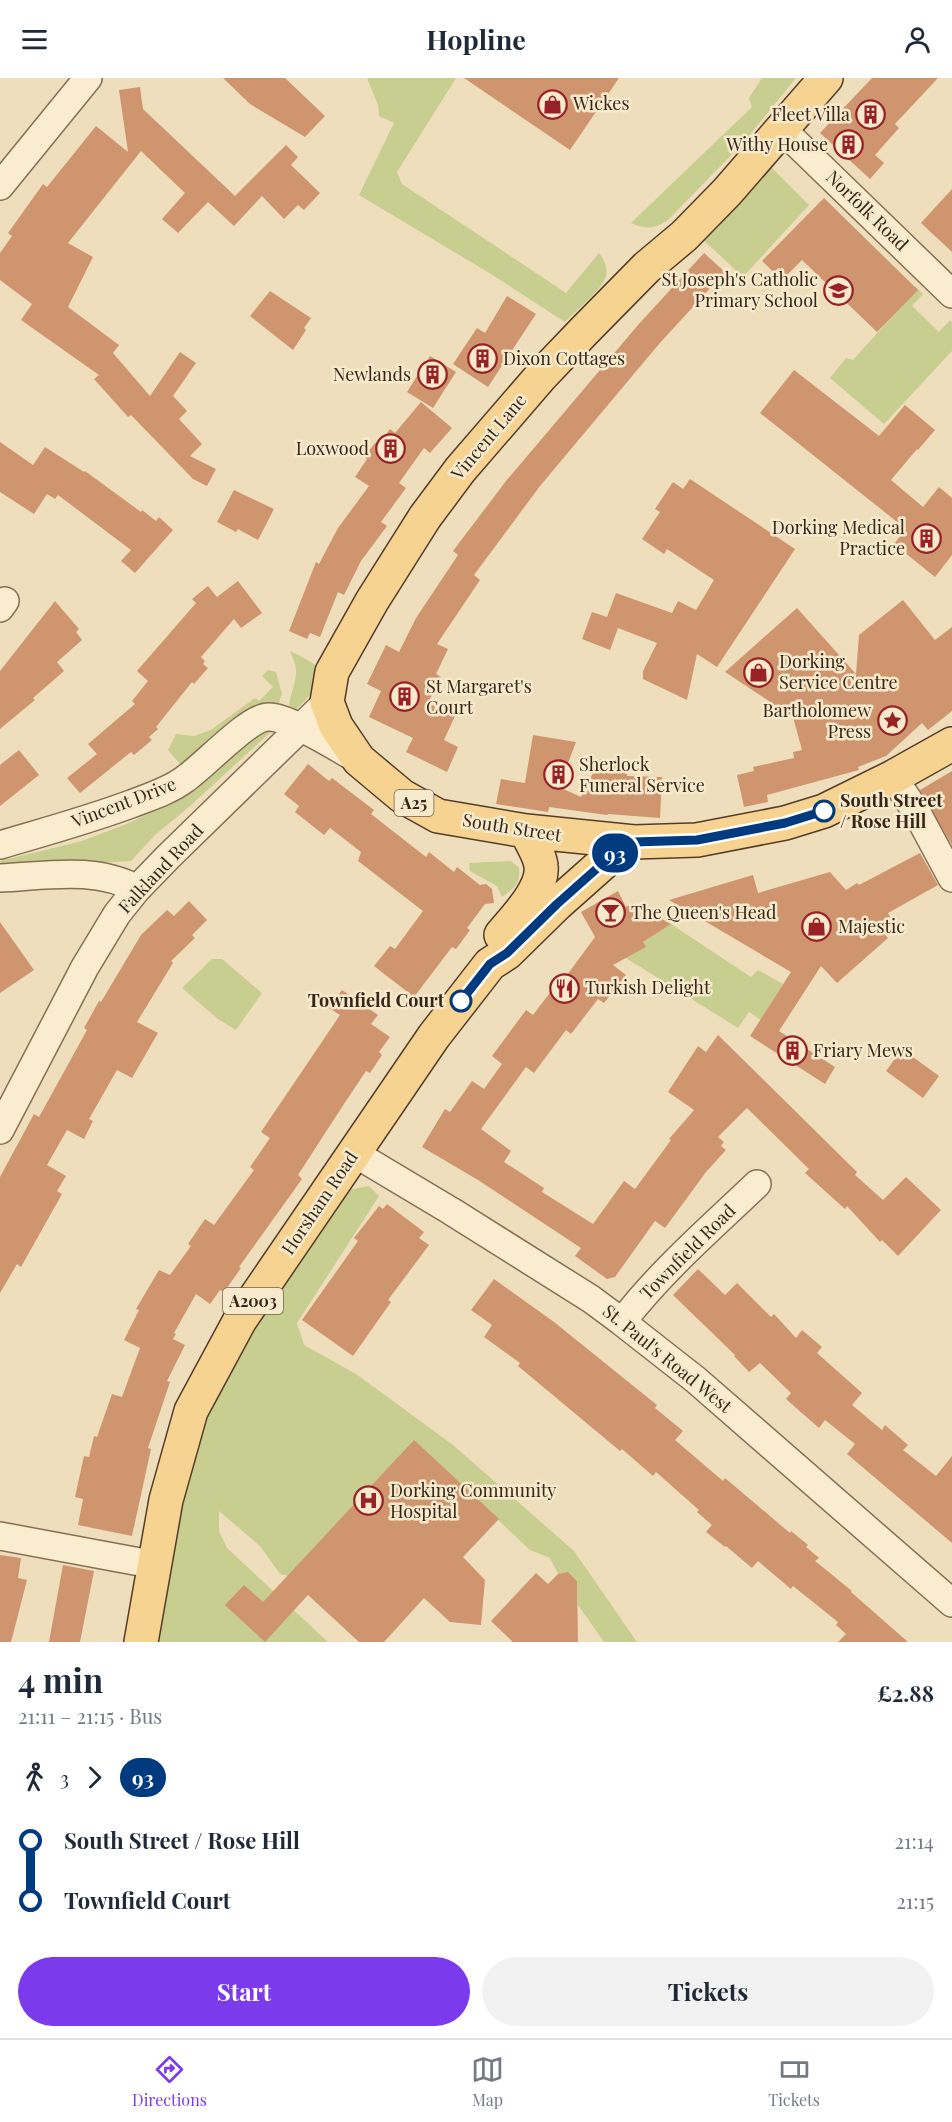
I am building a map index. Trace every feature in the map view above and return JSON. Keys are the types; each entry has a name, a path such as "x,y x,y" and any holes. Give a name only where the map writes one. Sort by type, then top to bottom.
{"main road":[{"name":"Vincent Lane","path":"327,702 332,672 372,601 425,517 460,470 563,353 647,267 684,236 720,199 826,78"},
{"name":"South Street","path":"327,702 336,726 359,760 402,796 438,816 526,831 634,842 697,840 785,823 824,811 893,777 952,744"},
{"name":"A2003","path":"490,964 495,944 535,891 541,879 541,865 526,831"},
{"name":"Horsham Road","path":"141,1642 166,1500 191,1411 240,1320 428,1045 490,964 507,953 611,856 634,842"}],"street":[{"path":"0,186 88,78"},
{"name":"Norfolk Road","path":"783,128 952,294"},
{"name":"Falkland Road","path":"0,1130 85,967 117,914 137,889 299,727 327,702"},
{"name":"Vincent Drive","path":"0,845 86,821 164,792 201,768 252,722 267,716 279,718 299,727"},
{"name":"South Street","path":"299,727 359,760"},
{"path":"893,777 917,813 952,878"},
{"path":"0,878 92,874 122,880 137,889"},
{"name":"St. Paul's Road West","path":"354,1154 471,1223 591,1299 622,1322 696,1380 952,1603"},
{"name":"Townfield Road","path":"622,1322 635,1305 757,1184"},
{"path":"0,1536 156,1565"}],"green space":[{"path":"367,78 456,78 397,172 402,184 566,293 599,253 606,267 604,281 565,322 491,274 359,195 394,123 379,116 378,105"},
{"path":"762,78 796,78 743,143 668,220 650,228 631,223 752,107 749,98"},
{"path":"770,166 809,205 743,277 699,236"},
{"path":"915,286 923,294 912,306 939,332 950,320 952,322 952,351 884,424 830,378 846,358 853,360 897,311 894,308"},
{"path":"290,651 316,666 319,672 316,686 290,715 289,704 296,670"},
{"path":"268,670 276,672 282,694 276,710 186,771 168,750 176,734 194,736 211,730 255,698 259,701 273,687 262,676"},
{"path":"254,729 274,729 155,835 131,861 36,866 0,871 0,861 82,841 129,823 180,798"},
{"path":"511,861 519,868 519,879 513,888 502,897 497,886 470,871 469,863"},
{"path":"671,924 751,977 758,970 783,984 761,1020 749,1012 738,1028 626,958 645,947 643,942"},
{"path":"212,959 222,959 262,993 236,1030 218,1019 182,988"},
{"path":"369,1186 379,1196 297,1323 304,1345 356,1374 453,1445 574,1551 637,1642 604,1642 578,1605 577,1581 568,1572 558,1574 550,1558 530,1550 414,1441 288,1576 280,1574 260,1546 219,1511 219,1531 227,1548 328,1642 148,1642 204,1408 237,1346 348,1190"}],"building":[{"path":"223,78 285,78 325,116 305,137 250,104"},
{"name":"Wickes","path":"464,78 619,78 570,150"},
{"path":"872,78 938,78 895,124 899,128 875,155 884,163 870,179 820,133"},
{"path":"140,87 143,109 235,196 286,145 298,157 291,165 320,193 304,210 298,205 284,219 262,196 234,226 208,202 178,233 162,219 185,193 141,151 68,243 93,257 68,307 119,345 113,353 150,396 180,352 196,363 173,396 187,411 179,419 202,444 190,456 216,469 207,486 193,479 131,415 128,417 94,379 99,375 21,320 32,304 0,280 0,253 12,236 8,233 43,184 47,187 96,126 128,152 119,90"},
{"path":"952,189 952,252 921,223"},
{"path":"824,198 918,290 877,332 802,260 782,280 762,261"},
{"path":"704,253 725,272 659,344 540,486 474,575 480,580 437,644 448,649 436,674 441,677 428,703 455,716 444,740 458,747 447,772 406,752 413,738 369,717 381,691 367,684 386,645 399,652 416,618 458,555 453,551 506,481 638,325"},
{"path":"270,291 311,318 293,350 250,316"},
{"path":"507,296 536,314 488,387 453,364 477,328 485,333"},
{"name":"Newlands","path":"430,356 456,372 433,408 407,392"},
{"path":"794,370 879,436 905,405 935,430 891,480 923,507 939,487 952,498 952,555 935,577 894,544 906,529 760,413"},
{"path":"421,402 452,428 430,453 424,448 399,483 406,488 381,522 387,526 361,561 344,595 338,592 320,637 310,633 307,639 289,631 316,562 319,564 338,528 369,486 355,477 367,459 364,457 375,443 381,442 390,429 395,433"},
{"path":"0,442 33,465 45,447 85,471 141,512 142,510 156,521 159,517 173,530 135,573 121,561 131,550 58,495 55,499 47,494 34,514 0,492"},
{"path":"690,479 795,549 717,667 697,654 687,700 643,679 643,671 657,643 618,628 610,650 582,639 592,612 607,617 616,593 672,613 678,601 696,610 714,580 667,549 664,554 642,539 660,512 655,509 673,482 683,489"},
{"path":"234,490 274,509 258,540 238,529 236,532 217,522"},
{"path":"238,581 262,613 241,628 234,619 201,657 205,661 203,664 208,668 194,684 192,682 156,727 158,729 149,737 152,740 134,755 131,752 80,793 67,778 97,754 88,744 135,704 132,701 148,681 137,671 196,603 192,599 208,586 217,597"},
{"path":"903,600 935,640 952,627 952,711 928,730 922,723 886,756 858,767 859,770 767,795 768,802 744,807 737,775 754,771 753,767 794,758 793,752 802,750 793,717 725,672 797,608 856,674 859,635"},
{"path":"55,601 79,629 76,632 82,640 57,662 64,671 33,698 35,700 0,729 0,671"},
{"path":"533,735 576,742 559,787 581,797 600,759 628,764 627,776 662,777 660,818 607,815 549,807 548,812 496,804 501,779 525,783"},
{"path":"19,750 39,775 0,806 0,765"},
{"path":"308,764 329,781 332,778 374,810 371,814 426,857 429,852 454,872 457,867 480,885 486,884 492,889 494,903 485,904 467,928 470,930 456,949 452,947 414,997 374,966 390,946 395,949 423,911 358,861 361,852 330,828 324,835 295,812 299,806 284,794"},
{"path":"952,771 952,845 920,790"},
{"path":"920,853 938,885 888,913 890,917 876,925 888,938 837,983 821,966 779,1031 835,1067 825,1084 750,1036 791,972 669,900 753,875 758,893 830,872 846,890"},
{"path":"618,891 626,907 633,903 642,920 653,914 671,924 643,942 646,947 613,965 626,975 604,1003 598,999 571,1034 566,1030 534,1073 526,1067 481,1129 511,1151 504,1162 544,1188 542,1192 593,1224 624,1181 635,1189 671,1140 669,1139 694,1110 668,1092 698,1046 706,1052 718,1035 857,1172 855,1175 883,1200 906,1177 941,1210 898,1256 882,1240 880,1242 847,1206 845,1209 805,1173 809,1169 747,1108 718,1137 724,1142 721,1146 726,1150 706,1172 665,1228 655,1221 615,1277 607,1279 575,1256 581,1248 478,1180 422,1147 445,1109 450,1112 472,1081 484,1089 502,1064 492,1056 526,1010 533,1015 595,937 581,912"},
{"path":"189,901 207,920 192,935 195,938 171,961 173,963 137,1022 158,1033 132,1078 117,1070 89,1119 93,1121 84,1139 67,1130 47,1165 66,1176 57,1191 62,1194 21,1267 17,1264 0,1293 0,1177 34,1114 39,1117 87,1030 84,1028 99,1001 101,1002 141,935 167,910 174,916"},
{"path":"0,922 34,970 0,993"},
{"path":"342,990 378,1015 371,1024 390,1037 379,1052 382,1055 370,1073 366,1071 342,1107 298,1175 302,1179 239,1267 241,1268 224,1292 220,1290 210,1304 196,1294 174,1333 176,1334 173,1339 185,1345 167,1381 170,1382 148,1448 151,1449 132,1536 78,1525 83,1499 75,1497 84,1456 89,1457 94,1436 97,1437 112,1394 122,1397 140,1348 124,1340 139,1310 136,1309 159,1270 170,1275 191,1246 188,1244 205,1219 214,1225 254,1170 250,1167 270,1138 261,1132 340,1015 329,1008"},
{"path":"902,1049 939,1076 923,1098 886,1071"},
{"path":"387,1204 424,1232 419,1238 429,1245 388,1300 391,1302 353,1356 302,1320 358,1241 354,1238 379,1206 383,1209"},
{"path":"698,1269 725,1295 737,1283 771,1317 774,1314 796,1338 802,1330 822,1347 817,1353 862,1393 852,1405 882,1430 885,1425 908,1445 903,1450 936,1476 952,1456 952,1543 847,1454 855,1444 825,1420 819,1428 786,1399 791,1393 760,1363 749,1372 735,1355 673,1295"},
{"path":"494,1279 554,1322 657,1405 655,1408 683,1431 675,1440 723,1481 725,1478 790,1533 791,1531 808,1545 806,1547 819,1558 815,1561 908,1642 838,1642 846,1634 836,1625 838,1622 793,1586 791,1589 758,1561 752,1568 706,1532 712,1525 697,1512 699,1510 656,1472 653,1476 622,1449 620,1451 518,1366 520,1363 484,1337 492,1325 471,1310"},
{"path":"414,1440 499,1519 463,1557 485,1580 481,1625 450,1622 424,1598 384,1642 359,1642 308,1595 265,1642 225,1605 244,1585 263,1602"},
{"path":"0,1555 21,1558 18,1578 27,1580 11,1642 0,1642"},
{"path":"63,1565 94,1571 80,1642 49,1642"},
{"path":"568,1572 577,1581 578,1642 513,1642 491,1621 536,1573 548,1584 558,1574"}],"bus line":[{"name":"93","path":"461,1001 490,964 507,953 611,856 634,842 697,840 785,823 824,811"}],"place":[{"name":"Wickes","path":"552,104"},
{"name":"Fleet Villa","path":"871,115"},
{"name":"Withy House","path":"849,145"},
{"name":"St Joseph's Catholic Primary School","path":"839,290"},
{"name":"Dixon Cottages","path":"482,359"},
{"name":"Newlands","path":"432,375"},
{"name":"Loxwood","path":"390,449"},
{"name":"Dorking Medical Practice","path":"926,538"},
{"name":"Dorking Service Centre","path":"758,672"},
{"name":"St Margaret's Court","path":"405,697"},
{"name":"Bartholomew Press","path":"892,721"},
{"name":"Sherlock Funeral Service","path":"558,775"},
{"name":"South Street / Rose Hill","path":"824,811"},
{"name":"The Queen's Head","path":"610,913"},
{"name":"Majestic","path":"817,927"},
{"name":"Turkish Delight","path":"564,988"},
{"name":"Townfield Court","path":"461,1001"},
{"name":"Friary Mews","path":"792,1051"},
{"name":"Dorking Community Hospital","path":"369,1501"}]}
